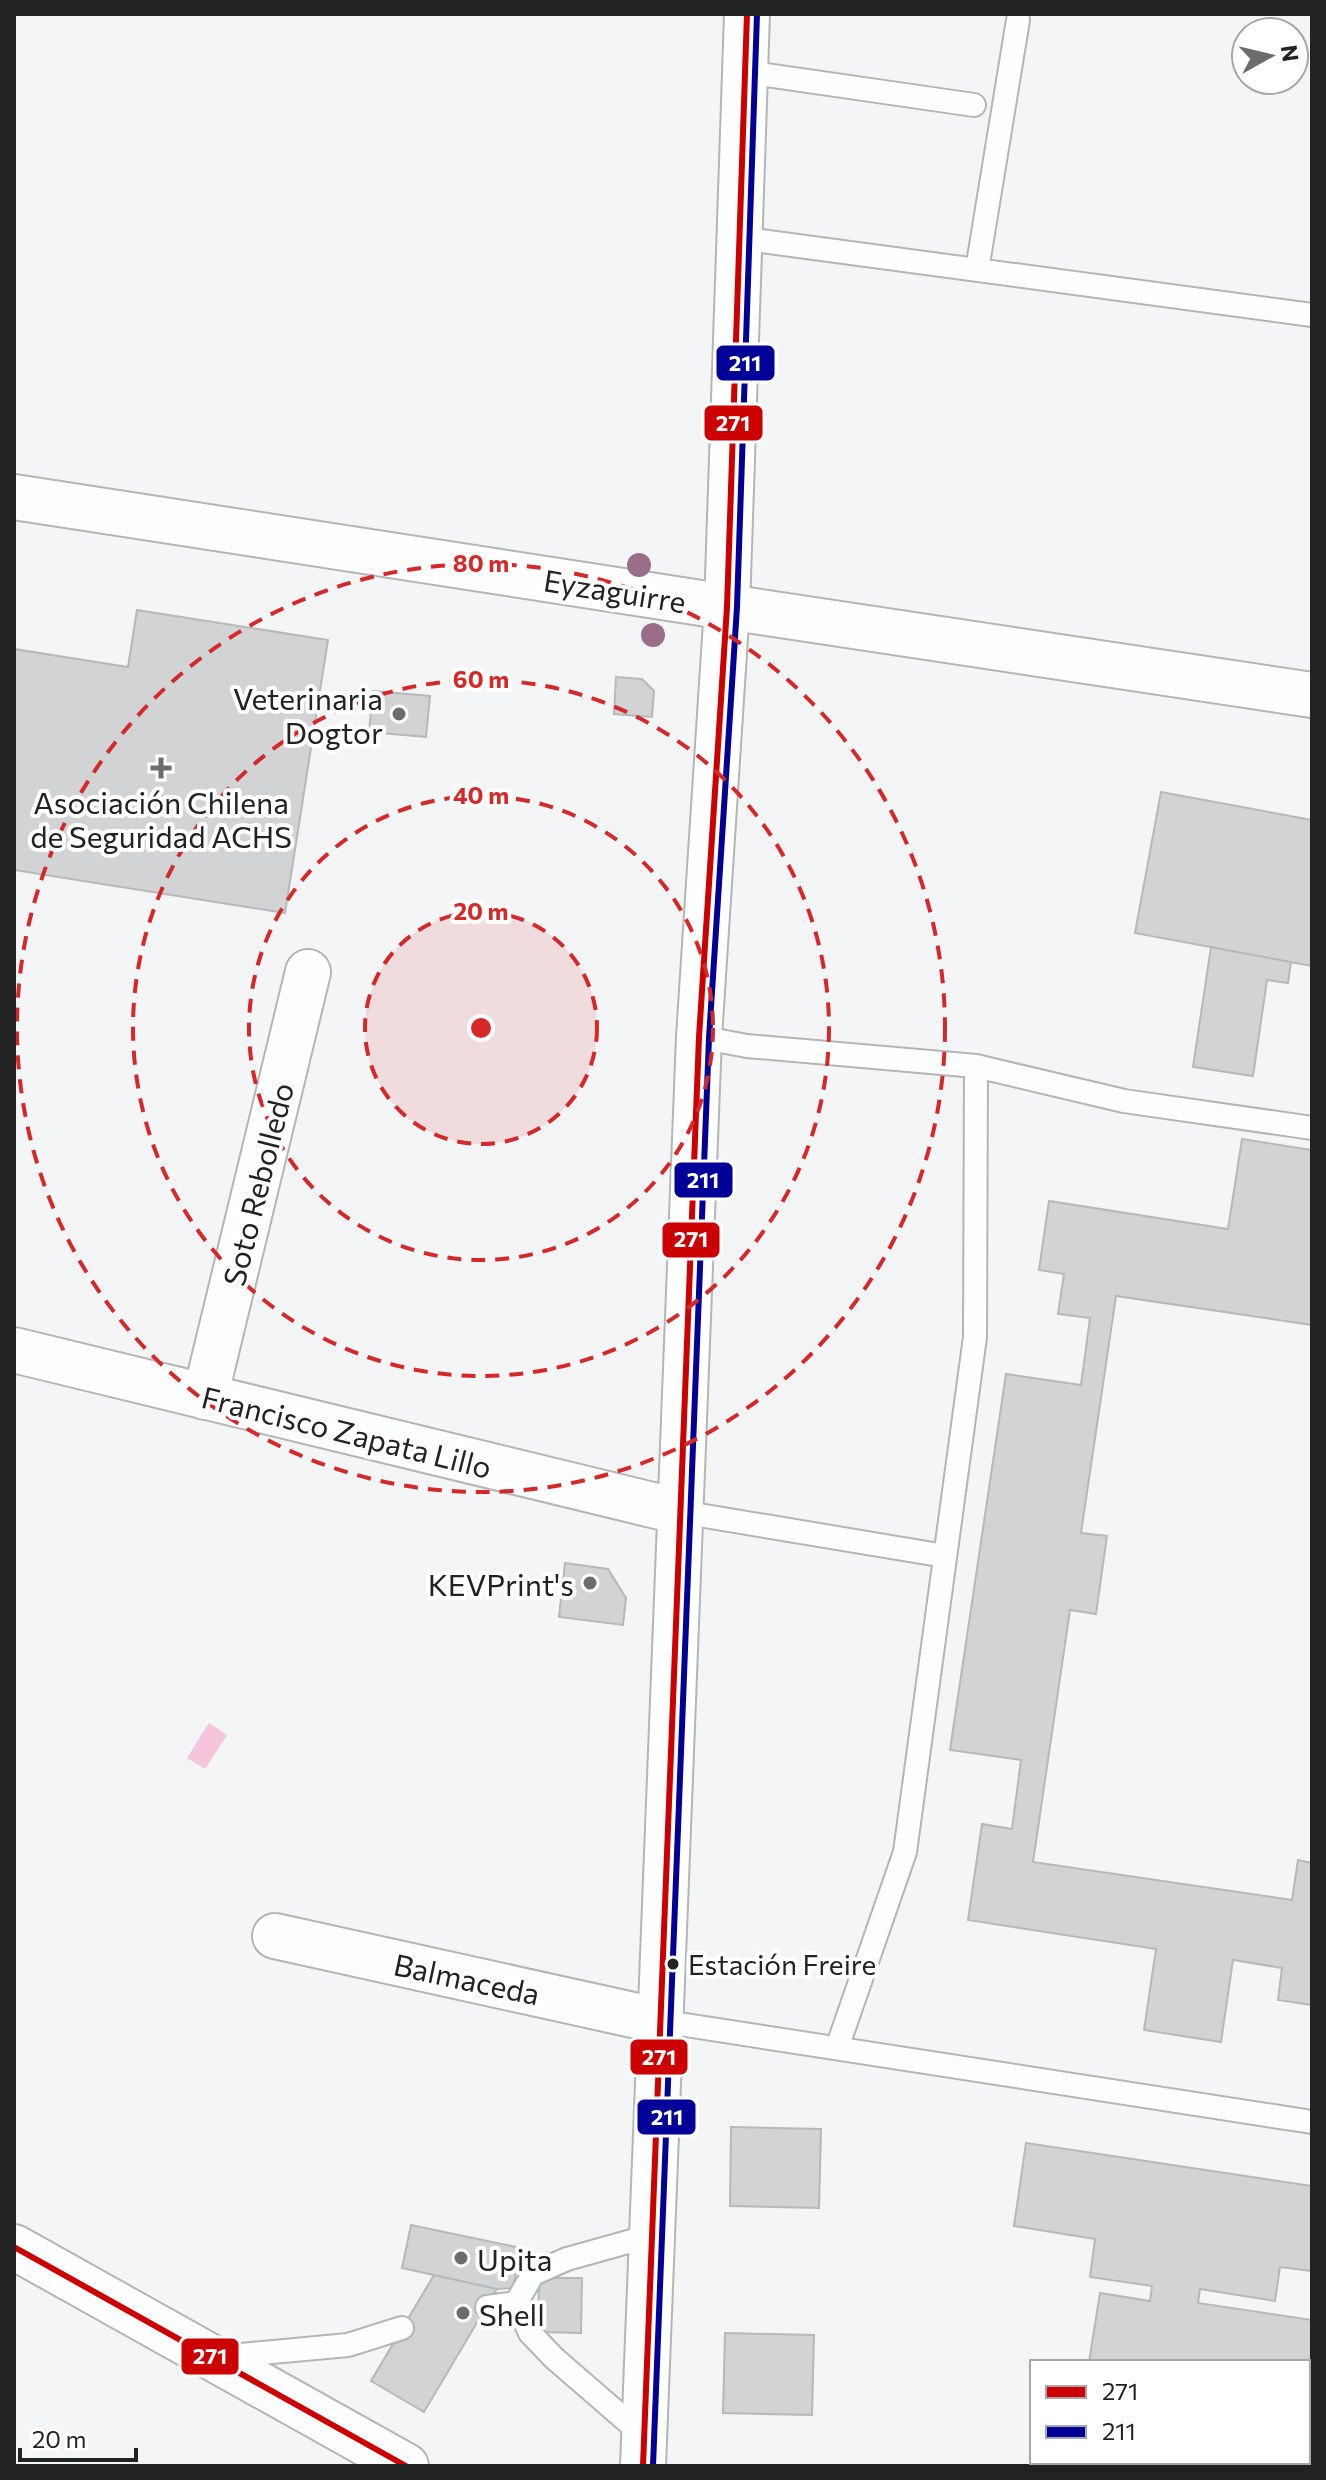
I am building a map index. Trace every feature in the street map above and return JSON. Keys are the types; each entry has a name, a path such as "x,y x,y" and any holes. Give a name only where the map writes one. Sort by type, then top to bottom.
{"main road":[{"path":"644,2451 699,1037 727,607 747,14"},
{"name":"Eyzaguirre","path":"14,497 1312,695"},
{"name":"Soto Rebolledo","path":"205,1397 308,972"},
{"name":"Francisco Zapata Lillo","path":"14,1350 681,1512"},
{"name":"Balmaceda","path":"275,1936 660,2021"},
{"path":"14,2247 406,2466"}],"lane":[{"path":"977,270 1018,20"},
{"path":"745,72 974,105"},
{"path":"739,238 1312,315"},
{"path":"699,1037 747,1046 976,1066 1124,1101 1312,1128"},
{"path":"837,2048 905,1852 975,1337 976,1066"},
{"path":"681,1512 945,1556"},
{"path":"660,2021 1312,2122"},
{"path":"516,2303 533,2274 567,2259 653,2235"},
{"path":"487,2307 516,2303"},
{"path":"516,2303 530,2333 644,2451"},
{"path":"211,2358 348,2345 402,2328"}],"shaded area":[{"path":"209,1723 227,1735 205,1769 187,1758"}],"building":[{"name":"Asociación Chilena de Seguridad ACHS","path":"137,610 328,640 285,913 14,870 14,649 128,667"},
{"path":"616,677 642,679 654,691 652,717 614,714"},
{"name":"Veterinaria Dogtor","path":"373,691 430,696 426,737 369,732"},
{"path":"1161,792 1312,820 1312,966 1135,933"},
{"path":"1211,947 1291,962 1288,983 1267,980 1253,1076 1193,1067"},
{"path":"1242,1139 1312,1150 1312,1325 1116,1296 1081,1533 1107,1536 1096,1614 1070,1610 1033,1862 1292,1900 1298,1860 1312,1863 1312,2005 1278,2000 1282,1968 1233,1960 1221,2042 1144,2030 1156,1949 968,1920 982,1824 1012,1829 1021,1760 950,1750 1006,1374 1081,1385 1090,1318 1058,1314 1064,1274 1039,1270 1049,1201 1228,1229"},
{"name":"KEVPrint's","path":"565,1563 608,1569 626,1598 623,1625 559,1617"},
{"path":"731,2127 821,2129 819,2208 730,2206"},
{"path":"1026,2143 1312,2186 1312,2271 1280,2267 1275,2301 1200,2289 1198,2303 1312,2320 1312,2403 1310,2360 1089,2360 1100,2293 1150,2301 1152,2286 1090,2277 1095,2239 1014,2226"},
{"name":"Upita","path":"411,2225 521,2248 513,2288 497,2289 402,2268"},
{"path":"434,2275 497,2289 424,2412 371,2381"},
{"path":"539,2278 582,2278 581,2333 538,2332"},
{"path":"725,2333 814,2335 812,2415 723,2413"},
{"path":"1242,2464 1282,2464 1282,2466"}],"transit line":[{"name":"271","path":"643,2466 699,1037 727,607 747,14"},
{"name":"211","path":"653,2466 709,1038 737,607 757,14"},
{"name":"271","path":"14,2247 406,2466"}],"place":[{"name":"Veterinaria Dogtor","path":"399,714"},
{"name":"Asociación Chilena de Seguridad ACHS","path":"161,768"},
{"name":"KEVPrint's","path":"590,1583"},
{"name":"Estación Freire","path":"673,1964"},
{"name":"Upita","path":"461,2258"},
{"name":"Shell","path":"463,2313"}]}
